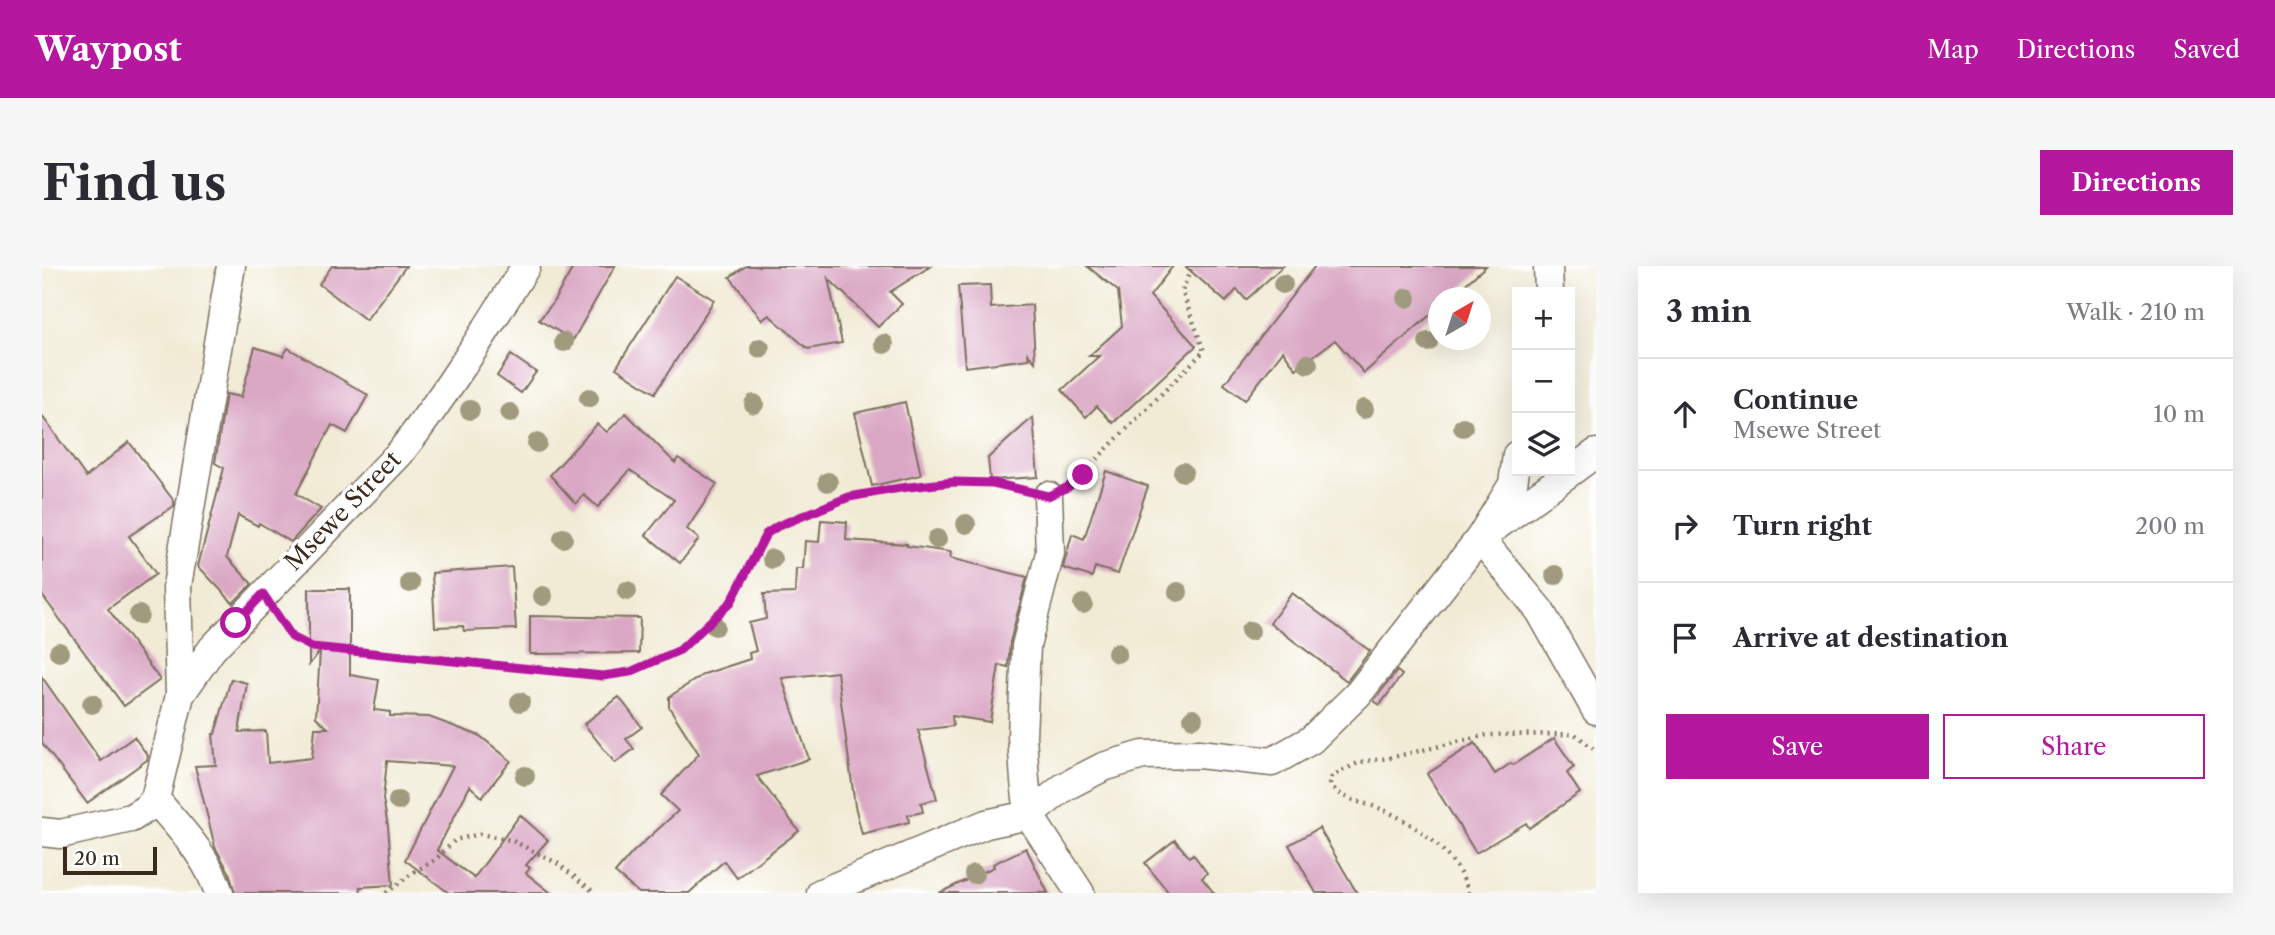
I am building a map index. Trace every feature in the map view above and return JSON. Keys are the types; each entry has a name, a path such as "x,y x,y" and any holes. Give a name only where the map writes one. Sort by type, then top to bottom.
{"street":[{"path":"180,695 177,586 231,266"},
{"name":"Msewe Street","path":"155,799 180,695 212,649 400,453 464,364 526,266"},
{"path":"1548,266 1549,287"},
{"path":"1480,538 1596,453"},
{"path":"821,893 986,824 1028,815 1064,787 1104,767 1143,755 1199,754 1272,762 1311,740 1358,694 1480,538 1513,484 1514,476"},
{"path":"1048,496 1051,553 1026,646 1023,736 1028,815 1080,893"},
{"path":"1480,538 1540,611 1596,710"},
{"path":"42,832 60,834 131,818 155,799 200,852 212,872 219,893"}],"path":[{"path":"263,594 292,637 312,647 603,676 630,672 680,650 731,602 766,534 778,526 849,497 900,488 954,482 993,483 1048,496 1068,487 1083,475 1204,351 1182,291 1192,266"},
{"path":"1469,893 1465,880 1451,859 1415,827 1392,814 1352,800 1333,790 1329,783 1332,776 1360,762 1488,735 1575,734 1596,751"},
{"path":"386,893 435,860 454,841 480,834 511,840 557,863 596,893"}],"building":[{"path":"332,266 406,266 366,320 319,284"},
{"path":"574,266 615,266 573,340 539,320 552,304"},
{"path":"746,266 931,266 890,292 902,304 878,327 828,278 842,343 808,349 769,315 762,320 730,277"},
{"path":"1087,266 1173,266 1150,296 1196,346 1113,423 1097,406 1086,417 1062,390 1099,356 1089,356 1122,326 1118,291"},
{"path":"1185,266 1283,266 1246,300 1237,289 1226,302"},
{"path":"1315,266 1486,266 1462,287 1428,287 1428,317 1364,373 1335,340 1296,369 1283,351 1245,400 1224,384"},
{"path":"675,276 714,300 655,393 616,368"},
{"path":"990,285 991,308 1032,305 1035,362 1028,354 1029,359 965,367 958,286"},
{"path":"255,347 283,356 288,348 368,395 347,433 332,425 296,494 321,509 291,542 259,523 258,526 238,515 227,557 252,584 233,603 198,566 224,468 215,463 226,394 241,397"},
{"path":"511,355 536,372 521,393 497,376"},
{"path":"905,402 921,475 872,486 855,413"},
{"path":"626,413 675,463 678,458 717,484 687,529 699,539 680,563 646,535 674,500 630,470 598,507 584,495 576,504 550,475 597,424 607,432"},
{"path":"42,416 86,477 129,442 174,501 174,506 129,536 156,574 108,609 160,680 124,706 42,595"},
{"path":"1033,417 1038,477 990,480 988,458"},
{"path":"1106,471 1148,486 1118,574 1095,567 1092,577 1063,568 1072,534 1084,539"},
{"path":"821,520 847,522 846,540 907,544 951,552 950,558 1027,577 1010,642 1008,667 999,665 990,722 952,716 953,726 918,730 937,799 921,803 923,812 908,815 909,822 862,834 855,806 837,672 782,678 809,759 757,776 799,831 737,878 724,861 689,893 639,893 615,873 632,853 678,811 661,795 699,754 669,707 669,697 704,674 750,659 749,653 756,651 749,623 766,619 764,594 795,593 796,569 803,569 805,541 819,542"},
{"path":"512,567 516,629 464,631 463,626 435,627 432,573"},
{"path":"309,589 350,589 350,675 379,680 374,710 390,712 390,716 429,717 480,736 511,761 482,797 470,786 437,850 474,878 520,815 548,840 526,865 530,868 526,873 551,893 449,893 405,860 453,766 387,761 383,799 393,885 360,887 361,893 235,893 229,872 215,847 195,766 216,765 213,734 231,679 247,683 239,732 266,731 268,763 312,758 315,728 328,728 316,717 320,651 309,665"},
{"path":"1292,593 1370,651 1347,681 1270,623"},
{"path":"530,616 640,618 639,653 530,654"},
{"path":"1397,671 1402,675 1380,705 1374,701"},
{"path":"42,677 101,761 134,737 148,756 147,760 87,803 42,743"},
{"path":"619,697 642,727 626,739 634,749 615,763 584,724"},
{"path":"1554,738 1574,767 1567,773 1580,793 1529,828 1526,823 1476,853 1427,774 1475,743 1495,774"},
{"path":"1319,828 1357,893 1316,893 1289,845"},
{"path":"1175,840 1189,857 1193,854 1207,873 1202,878 1214,893 1169,893 1145,863"},
{"path":"1026,848 1048,893 939,893 994,867 993,864"}],"route":[{"path":"236,623 263,594 292,637 312,647 464,660 603,676 630,672 680,650 731,602 766,534 778,526 849,497 900,488 954,482 993,483 1048,496 1068,487 1083,475"}]}
